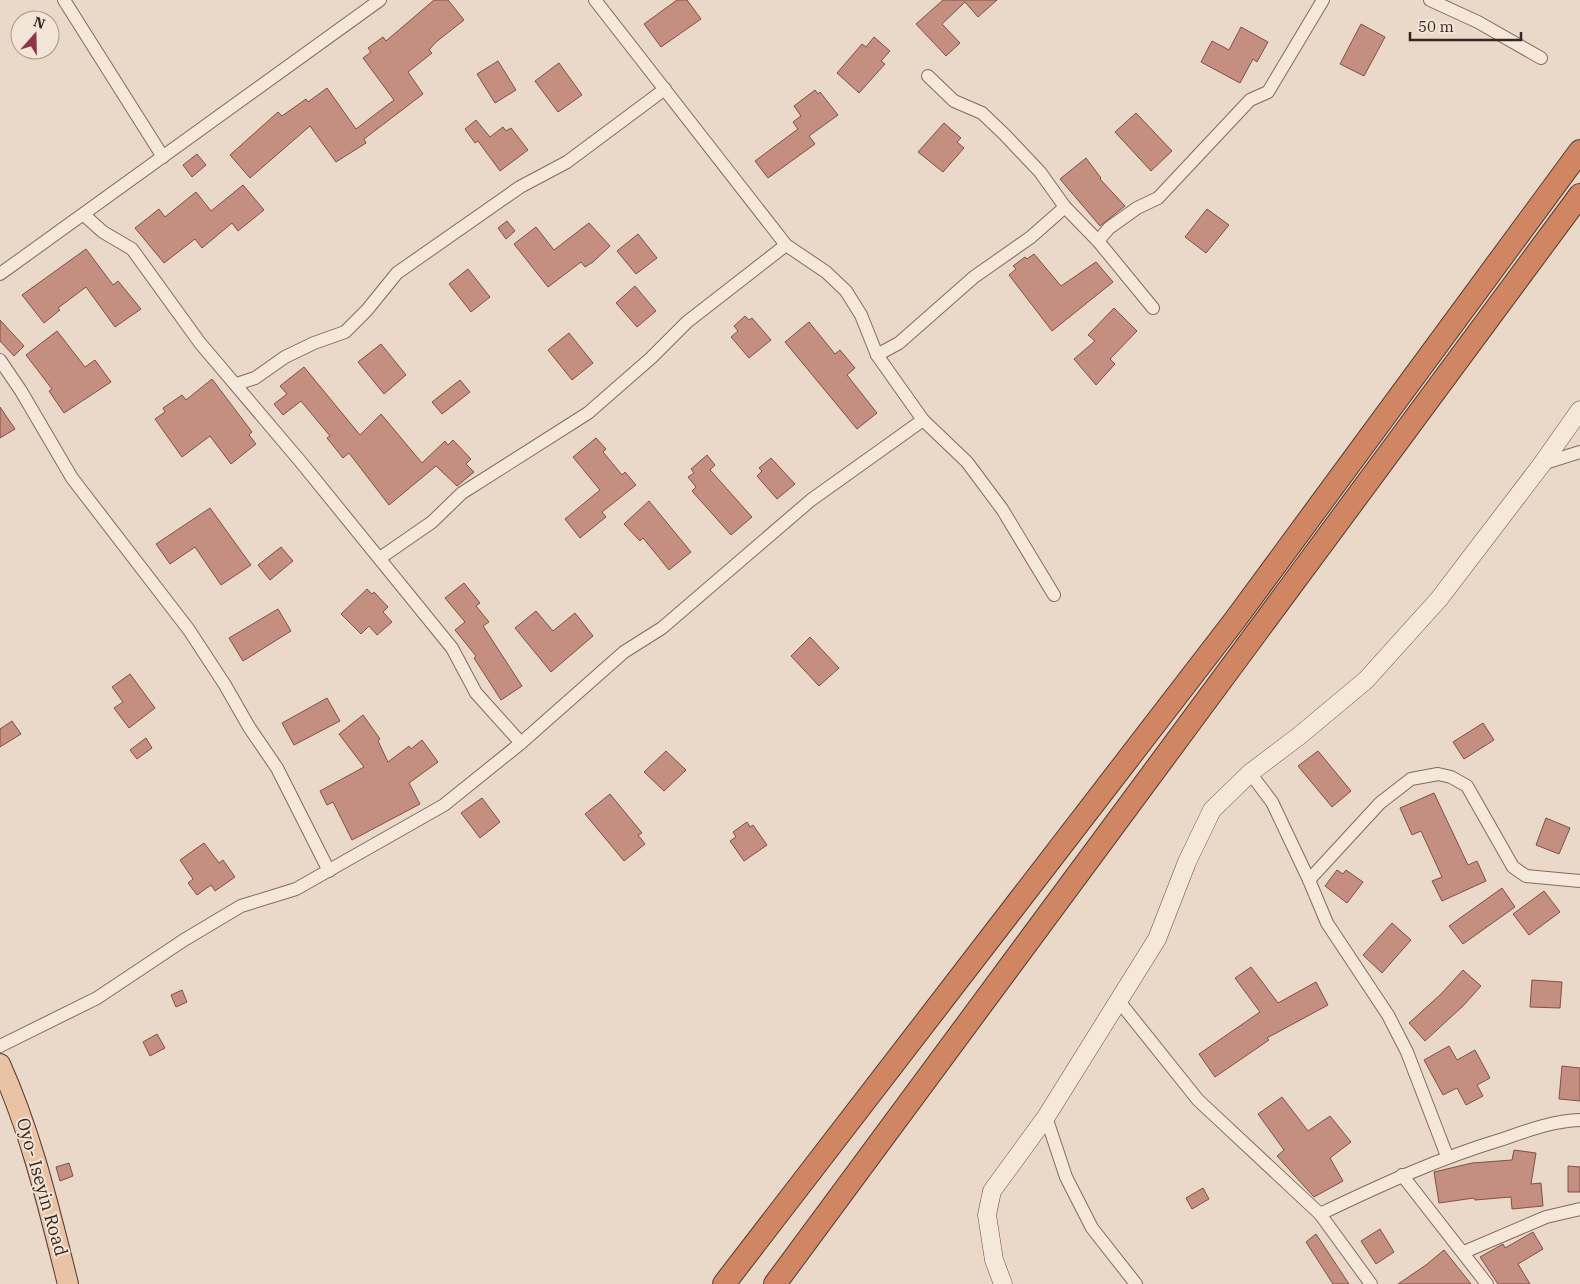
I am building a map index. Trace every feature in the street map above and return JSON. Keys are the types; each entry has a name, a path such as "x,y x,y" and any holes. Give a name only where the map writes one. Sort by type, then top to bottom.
{"highway":[{"path":"724,1284 1235,620 1580,151"},
{"path":"775,1284 1580,195"}],"main road":[{"name":"Oyo- Iseyin Road","path":"0,1064 17,1102 38,1163 68,1284"}],"street":[{"path":"64,0 163,157"},
{"path":"0,274 380,0"},
{"path":"595,0 786,245 826,272 846,291 861,315 877,355 923,420 967,462 1002,509 1054,595"},
{"path":"1098,241 1109,228 1137,208 1158,198 1250,100 1268,92 1323,0"},
{"path":"1430,0 1478,22 1541,58"},
{"path":"928,76 954,101 982,113 999,129 1040,172 1065,206 1098,241 1153,308"},
{"path":"236,384 254,378 285,357 314,343 345,332 367,310 397,273 520,187 567,162 665,89"},
{"path":"877,355 898,343 974,277 1031,237 1065,206"},
{"path":"84,215 103,232 132,249 200,343 380,558 452,648 476,693 521,743"},
{"path":"380,558 432,522 462,493 588,413 651,358 687,322 786,245"},
{"path":"0,360 21,391 72,478 189,630 225,684 249,727 277,768 329,871"},
{"path":"1003,1284 994,1260 987,1215 992,1191 1046,1117 1157,939 1186,862 1212,810 1250,773 1300,736 1366,680 1439,599 1542,464 1580,410"},
{"path":"0,1046 97,998 184,940 241,906 296,889 444,805 521,743 624,652 662,628 811,500 923,420"},
{"path":"1542,464 1580,452"},
{"path":"1250,773 1272,802 1327,923 1388,1015 1407,1052 1447,1156"},
{"path":"1309,880 1380,804 1411,779 1438,774 1450,777 1467,786 1513,867 1526,876 1580,881"},
{"path":"1118,1000 1198,1100 1320,1214 1371,1284"},
{"path":"1046,1117 1066,1177 1092,1228 1136,1284"},
{"path":"1320,1214 1402,1174 1447,1156 1559,1121 1580,1120"},
{"path":"1402,1174 1487,1284"},
{"path":"1464,1252 1546,1217 1580,1210"}],"building":[{"path":"434,0 448,0 464,20 436,42 429,50 432,53 408,72 423,94 364,139 366,143 336,162 310,126 250,178 230,155 278,112 282,116 306,99 308,102 327,88 356,129 394,100 363,58 371,52 368,48 383,37 386,41"},
{"path":"677,0 687,0 701,19 661,47 644,24"},
{"path":"943,0 997,0 978,17 965,2 942,24 960,43 946,56 916,24"},
{"path":"1361,24 1385,37 1364,76 1340,64"},
{"path":"1241,27 1268,42 1257,62 1253,59 1240,83 1201,62 1212,41 1229,50"},
{"path":"874,37 890,51 881,61 885,64 859,93 837,73 862,44 866,47"},
{"path":"498,61 516,90 495,103 477,74"},
{"path":"559,63 582,95 558,112 535,81"},
{"path":"815,90 818,94 820,92 838,115 809,136 815,144 768,178 755,161 798,129 793,122 801,116 794,106"},
{"path":"1136,113 1172,151 1151,171 1115,132"},
{"path":"476,120 490,137 503,127 506,131 511,128 528,150 500,171 478,141 475,143 465,129"},
{"path":"944,123 961,138 957,142 964,148 943,172 918,152"},
{"path":"197,154 206,165 192,177 183,165"},
{"path":"1086,158 1100,179 1125,206 1100,226 1060,179"},
{"path":"243,185 264,210 238,231 232,223 202,248 195,239 164,263 135,228 159,209 165,217 196,192 211,211"},
{"path":"1207,209 1229,225 1206,253 1185,237"},
{"path":"507,221 515,231 506,239 498,228"},
{"path":"589,223 610,246 593,262 585,267 581,262 548,287 514,244 536,227 554,250"},
{"path":"638,234 657,258 636,274 617,251"},
{"path":"86,249 113,285 118,281 141,309 115,327 86,287 58,308 60,310 44,323 22,295"},
{"path":"1034,254 1061,286 1096,262 1113,282 1052,331 1009,275 1016,269 1013,266 1025,257 1027,259"},
{"path":"468,269 490,297 471,312 449,284"},
{"path":"635,286 656,311 637,327 616,303"},
{"path":"1114,308 1137,331 1110,359 1115,364 1096,385 1074,359 1095,341 1088,335"},
{"path":"745,316 749,320 752,318 771,340 749,358 731,337 738,331 734,326"},
{"path":"0,320 24,346 14,356 0,341"},
{"path":"809,322 835,354 840,350 855,368 847,375 877,413 857,429 785,342"},
{"path":"57,331 85,367 95,360 111,382 64,413 49,391 52,389 26,355"},
{"path":"569,333 593,363 572,380 548,350"},
{"path":"381,344 406,375 384,394 358,362"},
{"path":"304,367 360,435 381,414 422,463 445,441 448,445 453,440 471,459 466,464 474,472 457,486 436,466 389,505 349,453 343,458 327,438 330,436 301,401 283,415 274,404 287,394 280,386"},
{"path":"212,379 252,432 249,435 256,444 231,464 210,436 182,457 155,419 165,412 163,408 182,395 186,400"},
{"path":"460,380 470,392 442,414 432,402"},
{"path":"0,407 15,429 0,438"},
{"path":"596,438 606,449 603,452 622,475 625,472 636,485 602,512 606,517 580,538 565,519 600,490 573,457"},
{"path":"707,455 715,465 710,470 752,517 731,535 692,491 696,487 688,477 694,473 691,469"},
{"path":"771,458 795,484 777,499 757,476 762,471 759,468"},
{"path":"649,501 691,552 669,570 643,538 640,541 624,524"},
{"path":"210,508 251,565 221,585 195,547 170,564 156,544"},
{"path":"281,547 293,561 270,580 258,565"},
{"path":"464,583 480,603 476,606 489,622 483,626 522,686 501,700 474,658 476,656 455,630 465,622 445,598"},
{"path":"367,589 372,594 374,592 388,607 383,612 392,622 377,635 369,626 361,634 341,614"},
{"path":"278,609 291,631 243,661 229,638"},
{"path":"536,611 553,631 575,613 593,636 551,672 515,628"},
{"path":"810,637 839,668 819,686 791,656"},
{"path":"130,674 155,708 129,728 114,708 123,702 112,687"},
{"path":"327,698 340,721 294,745 282,723"},
{"path":"363,715 380,739 378,741 388,762 409,746 411,749 422,740 438,762 409,783 420,804 352,840 333,802 327,805 320,791 364,767 339,734"},
{"path":"12,721 21,734 0,747 0,729"},
{"path":"1483,723 1494,740 1464,759 1453,742"},
{"path":"146,738 152,748 137,759 130,750"},
{"path":"666,751 686,770 664,791 644,772"},
{"path":"1318,751 1351,791 1332,807 1298,766"},
{"path":"1434,793 1468,865 1477,861 1486,881 1442,901 1432,881 1442,877 1421,831 1412,835 1400,808"},
{"path":"610,794 642,833 638,835 645,844 624,861 585,814"},
{"path":"482,798 500,822 480,838 461,813"},
{"path":"1546,818 1570,828 1559,854 1536,845"},
{"path":"747,822 750,827 753,825 767,845 744,861 730,841 736,837 733,832"},
{"path":"204,843 219,863 223,860 235,877 215,891 211,885 197,895 188,883 193,879 180,860"},
{"path":"1337,870 1343,874 1346,870 1363,882 1347,903 1325,886"},
{"path":"1502,888 1515,907 1463,944 1449,926"},
{"path":"1544,891 1560,912 1529,935 1513,914"},
{"path":"1392,923 1411,940 1382,973 1363,955"},
{"path":"1251,967 1278,1003 1316,982 1328,1005 1267,1038 1269,1040 1215,1077 1199,1054 1260,1012 1235,978"},
{"path":"1463,970 1481,986 1463,1006 1425,1041 1409,1023 1441,994"},
{"path":"1532,980 1562,982 1560,1008 1530,1007"},
{"path":"182,990 187,1002 176,1007 171,995"},
{"path":"157,1034 165,1048 150,1056 143,1042"},
{"path":"1449,1046 1457,1060 1475,1050 1490,1078 1477,1085 1483,1096 1466,1105 1457,1088 1443,1095 1424,1060"},
{"path":"1562,1066 1580,1068 1580,1101 1559,1099"},
{"path":"1282,1097 1308,1131 1330,1116 1351,1142 1330,1158 1343,1181 1314,1197 1277,1156 1284,1150 1258,1114"},
{"path":"1514,1150 1536,1153 1531,1184 1541,1183 1543,1206 1512,1209 1511,1197 1475,1200 1474,1198 1439,1203 1434,1172 1472,1163 1512,1160"},
{"path":"69,1163 73,1176 60,1181 56,1167"},
{"path":"1568,1166 1580,1167 1580,1192 1568,1192"},
{"path":"1203,1188 1209,1199 1192,1209 1186,1198"},
{"path":"1380,1229 1394,1252 1376,1264 1361,1241"},
{"path":"1533,1232 1543,1249 1518,1264 1530,1284 1498,1284 1480,1257 1503,1244 1505,1248"},
{"path":"1316,1234 1349,1284 1333,1284 1306,1242"},
{"path":"1444,1250 1471,1284 1398,1284 1426,1265"}]}
